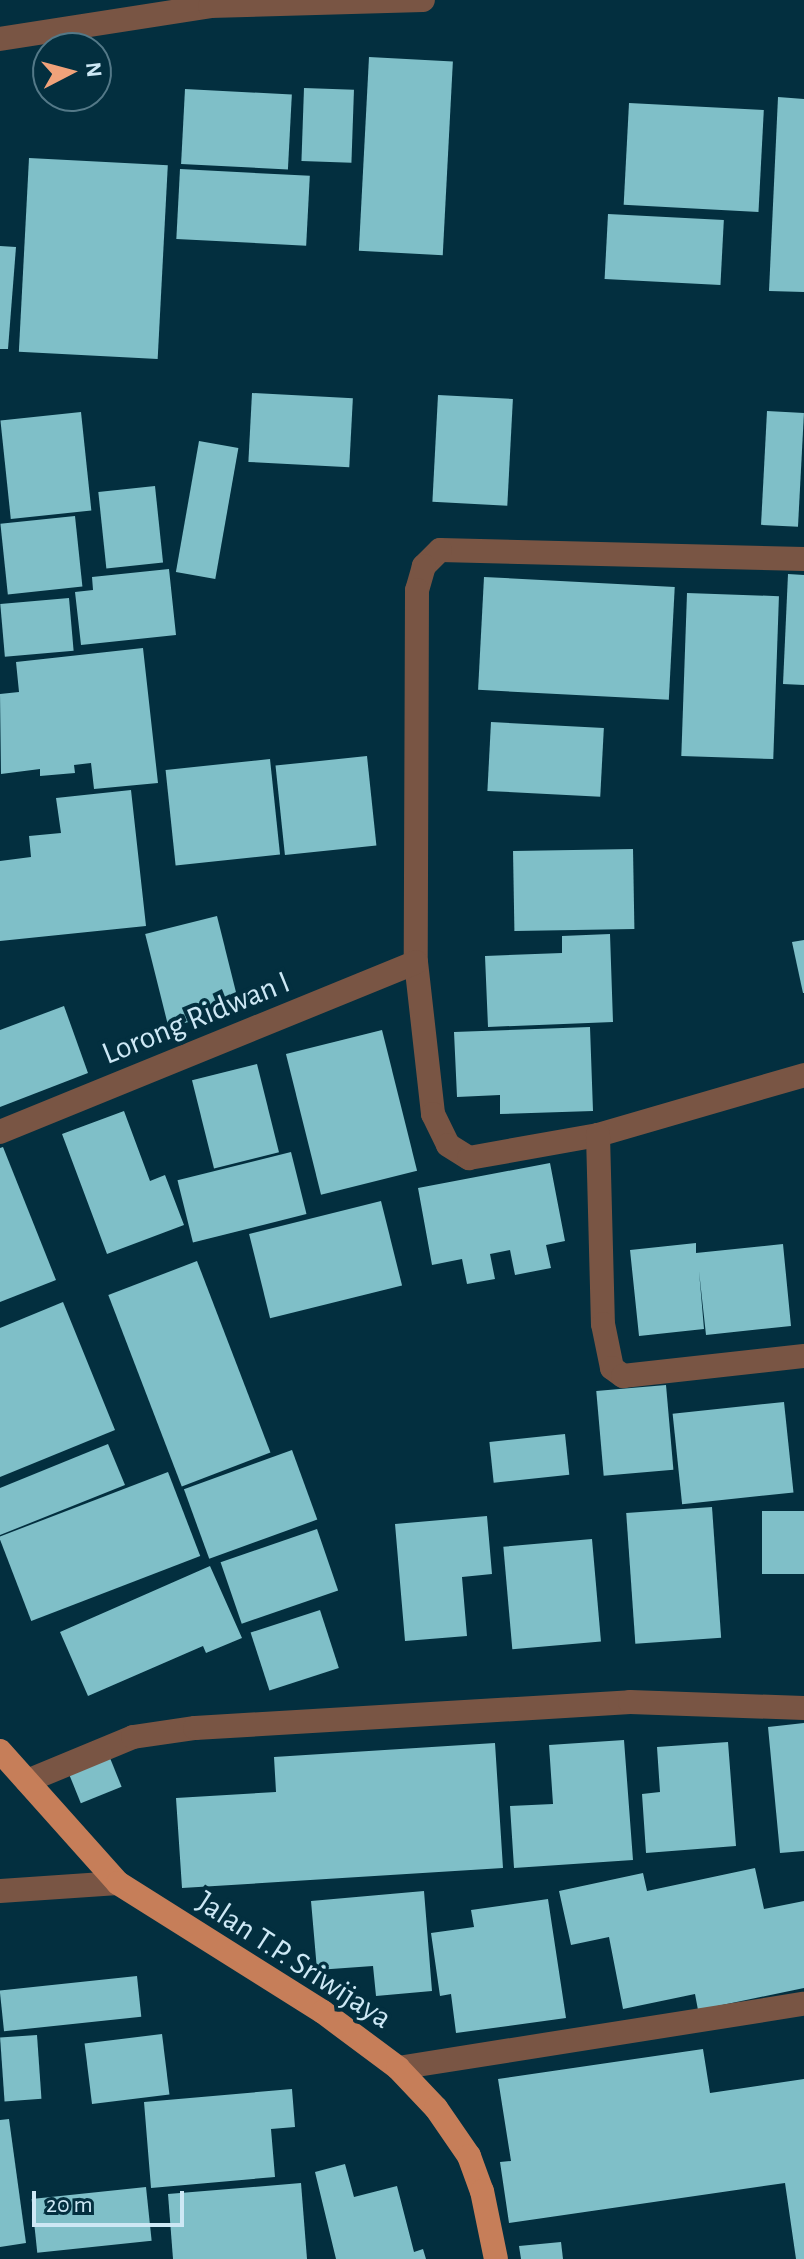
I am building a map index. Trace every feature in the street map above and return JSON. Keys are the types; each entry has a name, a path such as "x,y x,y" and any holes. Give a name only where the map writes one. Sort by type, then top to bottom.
{"main road":[{"name":"Jalan T.P. Sriwijaya","path":"0,1751 118,1883 323,2012 398,2068 436,2108 469,2156 482,2191 496,2259"}],"street":[{"path":"0,39 210,3 423,0"},
{"path":"804,559 440,550 424,566 417,590 416,962 433,1114 448,1145 469,1158 598,1135 804,1075"},
{"name":"Lorong Ridwan I","path":"0,1132 416,962"},
{"path":"598,1135 603,1324 612,1368 623,1376 804,1356"},
{"path":"27,1781 133,1737 195,1728 630,1702 804,1708"},
{"path":"0,1891 118,1883"},
{"path":"398,2068 804,2004"}],"building":[{"path":"369,57 453,61 443,255 359,251"},
{"path":"304,88 354,90 351,163 301,161"},
{"path":"185,89 292,95 288,169 181,164"},
{"path":"778,97 804,99 804,292 769,291"},
{"path":"629,103 764,110 758,212 624,205"},
{"path":"29,158 168,165 158,359 19,352"},
{"path":"180,169 310,176 306,246 176,239"},
{"path":"608,214 724,220 720,285 605,279"},
{"path":"0,246 16,247 8,349 0,349"},
{"path":"252,393 353,398 349,467 248,462"},
{"path":"438,395 513,399 507,506 432,502"},
{"path":"767,411 804,413 798,527 761,525"},
{"path":"81,412 91,510 11,519 0,420"},
{"path":"199,441 238,448 215,579 176,572"},
{"path":"155,486 163,563 106,569 98,492"},
{"path":"75,516 82,587 8,594 0,524"},
{"path":"169,569 176,635 81,645 75,592 93,590 92,577"},
{"path":"788,574 804,575 804,685 783,684"},
{"path":"484,577 675,587 669,700 478,690"},
{"path":"687,593 779,596 773,759 681,756"},
{"path":"69,598 74,651 5,657 0,604"},
{"path":"143,648 158,783 94,789 91,763 74,765 75,773 40,776 40,769 1,774 0,694 19,692 16,662"},
{"path":"491,722 604,728 600,797 487,791"},
{"path":"367,756 376,846 285,855 276,766"},
{"path":"270,759 280,854 176,865 166,770"},
{"path":"131,790 146,926 0,941 0,861 31,857 29,836 61,833 56,798"},
{"path":"633,849 634,929 514,931 513,851"},
{"path":"217,916 240,1009 168,1027 145,934"},
{"path":"610,934 613,1022 488,1027 485,956 562,953 562,936"},
{"path":"804,940 804,993 803,993 792,942"},
{"path":"64,1006 88,1073 0,1107 0,1030"},
{"path":"590,1027 593,1111 500,1114 500,1095 457,1097 454,1032"},
{"path":"382,1030 417,1171 321,1195 286,1054"},
{"path":"257,1064 279,1152 214,1169 192,1080"},
{"path":"124,1111 150,1181 165,1175 184,1225 107,1254 62,1134"},
{"path":"3,1147 56,1280 0,1302 0,1148"},
{"path":"291,1152 306,1214 193,1242 177,1180"},
{"path":"550,1163 565,1241 546,1245 551,1268 515,1275 510,1250 490,1254 495,1279 467,1284 462,1259 432,1265 418,1188"},
{"path":"381,1201 402,1285 270,1318 249,1234"},
{"path":"696,1243 696,1253 783,1244 791,1326 706,1335 699,1271 704,1329 639,1336 630,1250"},
{"path":"197,1261 270,1452 182,1486 108,1295"},
{"path":"63,1302 115,1430 0,1477 0,1328"},
{"path":"666,1385 673,1470 604,1476 596,1391"},
{"path":"784,1402 794,1493 682,1504 673,1414"},
{"path":"565,1434 569,1475 494,1483 489,1442"},
{"path":"108,1444 125,1485 0,1535 0,1488"},
{"path":"292,1450 317,1520 209,1559 184,1489"},
{"path":"168,1472 200,1556 31,1621 0,1536"},
{"path":"712,1507 721,1638 635,1644 626,1513"},
{"path":"762,1511 804,1511 804,1574 762,1574"},
{"path":"487,1516 492,1574 462,1577 467,1636 405,1641 395,1524"},
{"path":"317,1529 338,1590 242,1624 221,1562"},
{"path":"592,1539 601,1642 512,1649 503,1547"},
{"path":"210,1566 242,1638 206,1653 203,1646 88,1696 60,1632"},
{"path":"320,1610 339,1668 269,1691 251,1633"},
{"path":"804,1723 804,1851 780,1853 768,1727"},
{"path":"624,1740 633,1860 514,1868 510,1806 553,1804 549,1745"},
{"path":"728,1742 736,1846 646,1853 642,1794 660,1792 657,1747"},
{"path":"495,1743 503,1868 182,1888 176,1798 276,1792 274,1757"},
{"path":"110,1758 122,1787 81,1803 69,1774"},
{"path":"755,1868 764,1909 804,1901 804,1988 698,2010 695,1994 623,2009 609,1937 571,1945 559,1891 643,1873 647,1891"},
{"path":"424,1891 432,1991 376,1996 373,1966 317,1970 311,1901"},
{"path":"548,1899 566,2018 456,2033 451,1994 440,1996 431,1933 474,1927 471,1910"},
{"path":"137,1976 141,2017 4,2031 0,1990"},
{"path":"162,2034 169,2095 92,2104 85,2044"},
{"path":"37,2035 41,2099 5,2101 0,2038"},
{"path":"703,2049 710,2093 804,2079 804,2259 796,2259 785,2183 509,2223 500,2162 511,2161 498,2079"},
{"path":"292,2089 295,2127 271,2129 275,2177 151,2188 144,2102"},
{"path":"9,2119 26,2243 0,2247 0,2120"},
{"path":"345,2164 354,2197 397,2186 414,2252 423,2249 426,2259 336,2259 315,2172"},
{"path":"301,2183 307,2259 173,2259 168,2194"},
{"path":"146,2187 152,2241 37,2253 32,2199"},
{"path":"561,2242 563,2259 521,2259 519,2246"}]}
